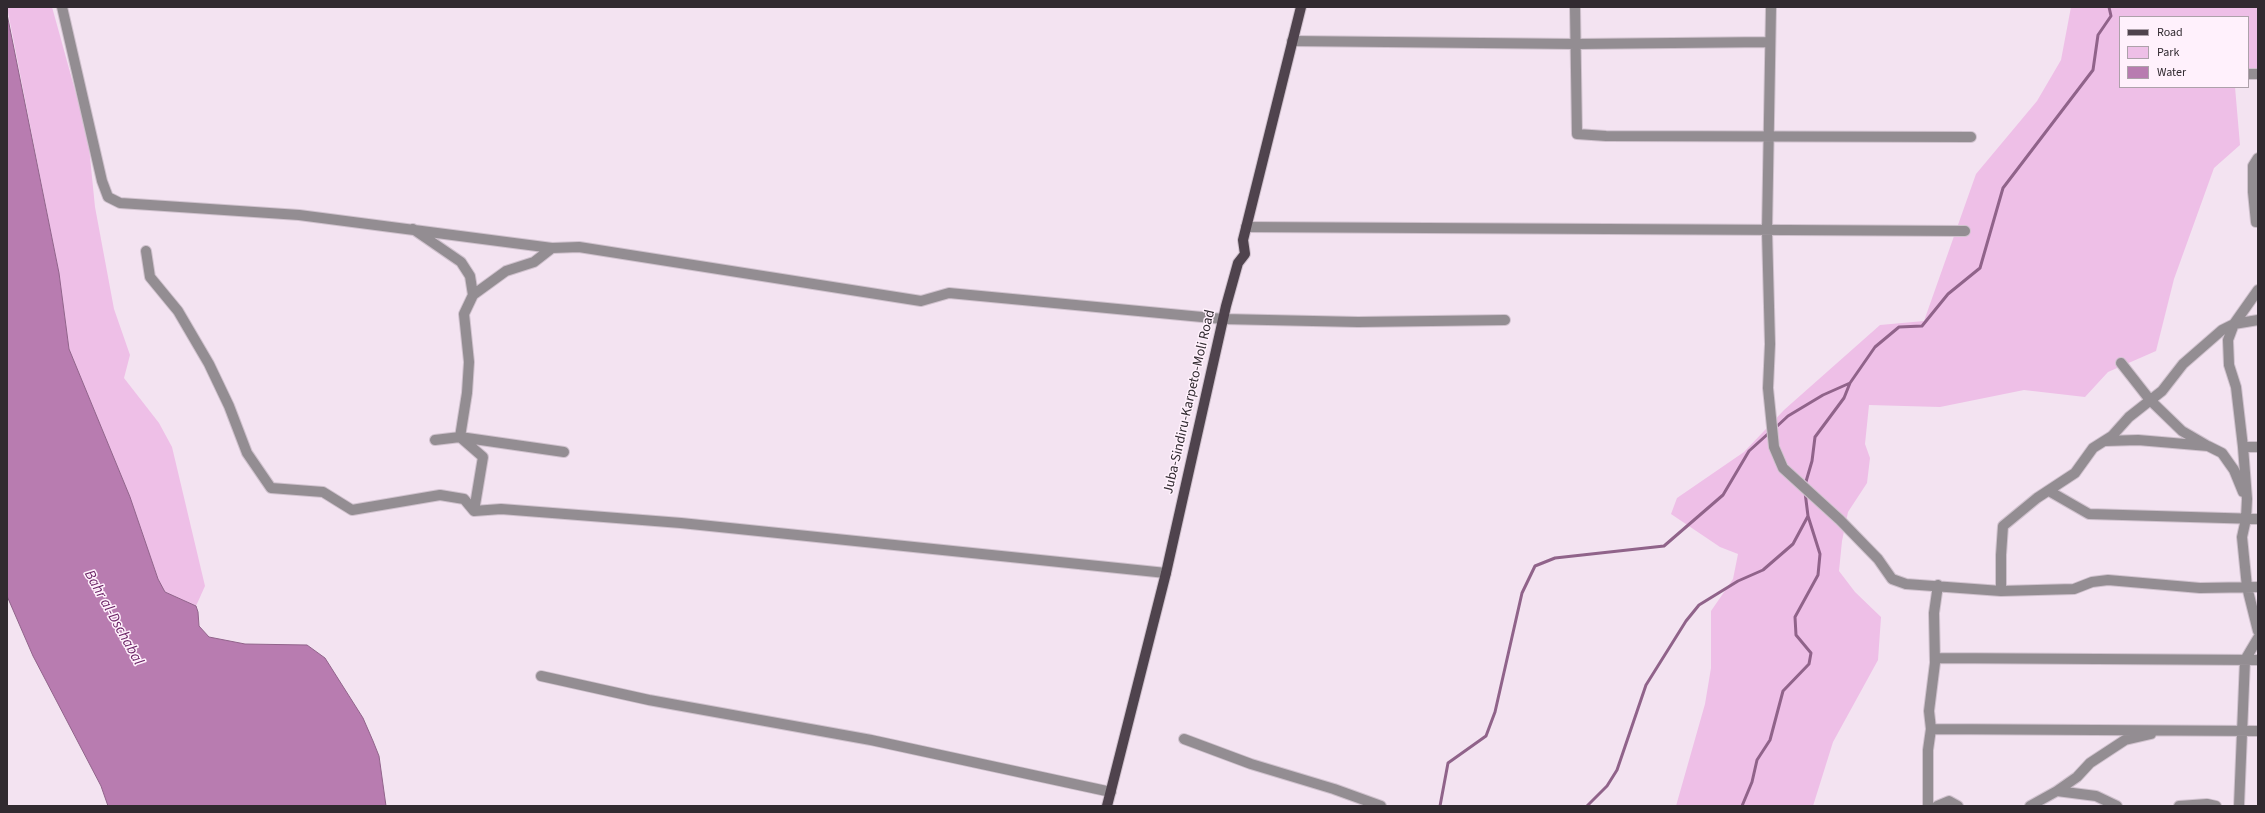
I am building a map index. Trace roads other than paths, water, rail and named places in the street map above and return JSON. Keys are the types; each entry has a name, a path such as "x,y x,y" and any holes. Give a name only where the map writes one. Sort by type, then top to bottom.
{"main road":[{"name":"Juba-Sindiru-Karpeto-Moli Road","path":"1107,806 1166,572 1223,319 1238,263 1245,254 1243,240 1301,7"}],"street":[{"path":"62,7 102,181 108,196 114,200 298,215 552,248 579,247 921,301 949,293 1223,319 1358,322 1504,320"},
{"path":"1575,7 1576,134 1606,136 1971,137"},
{"path":"1771,7 1769,42 1767,230 1770,344 1768,388 1774,447 1783,468 1840,520 1878,559 1892,579 1906,584 1938,585 2001,591 2074,589 2092,582 2108,580 2200,588 2258,587"},
{"path":"1292,41 1576,44 1769,42"},
{"path":"2258,158 2253,166 2253,192 2256,222 2258,222"},
{"path":"1246,227 1965,231"},
{"path":"412,229 428,242 461,262 470,276 473,295"},
{"path":"460,437 468,393 469,362 464,314 473,295 506,271 534,262 552,248"},
{"path":"146,251 150,277 178,311 209,364 229,406 247,453 271,488 323,492 352,510 440,495 464,499 474,512"},
{"path":"2258,290 2234,324 2228,340 2229,365 2236,387 2244,447 2247,499 2246,519 2242,537 2247,587 2258,631"},
{"path":"2001,591 2001,555 2004,526 2075,473 2093,448 2112,436 2129,417 2162,391 2184,364 2222,330 2234,324 2258,320"},
{"path":"2121,363 2150,400 2182,431 2222,453 2234,470 2247,499"},
{"path":"460,437 483,457 474,512"},
{"path":"435,440 460,437 564,452"},
{"path":"2103,441 2138,440 2208,446"},
{"path":"2244,447 2258,447"},
{"path":"2049,491 2089,514 2258,519"},
{"path":"474,512 501,509 681,523 1166,572"},
{"path":"1928,806 1928,757 1931,729 1929,711 1935,658 1934,613 1938,585"},
{"path":"2239,806 2244,730 2245,660 2258,638"},
{"path":"1935,658 2258,660"},
{"path":"541,676 657,701 871,740 1111,792"},
{"path":"1931,729 2258,731"},
{"path":"2030,806 2077,777 2090,762 2125,740 2164,731 2244,730"},
{"path":"1184,739 1251,764 1334,789 1382,806"},
{"path":"2047,806 2053,793"},
{"path":"2053,793 2096,796 2117,806"},
{"path":"1937,806 1949,801 1958,806"},
{"path":"2179,806 2207,804 2216,806"}],"water":[{"name":"Bahr al-Dschabal","path":"7,14 59,273 69,349 130,497 158,579 165,592 196,606 199,626 209,637 245,644 307,645 325,658 363,718 373,741 379,756 386,806 108,806 101,786 33,656 7,596"}],"waterway":[{"path":"1774,429 1788,416 1823,395 1850,383 1875,347 1899,327 1922,326 1948,294 1980,268 2003,188 2093,70 2098,35 2111,16 2109,7"},
{"path":"1805,485 1812,461 1815,437 1844,398 1850,383"},
{"path":"1440,806 1448,763 1486,736 1495,712 1522,593 1535,566 1555,558 1664,546 1723,495 1749,451 1770,432"},
{"path":"1742,806 1752,782 1757,760 1770,740 1783,691 1809,664 1811,653 1796,635 1795,617 1818,575 1820,554 1808,516 1805,492"},
{"path":"1587,806 1607,786 1617,770 1646,685 1686,621 1699,605 1738,581 1763,570 1793,544 1808,516"}]}
